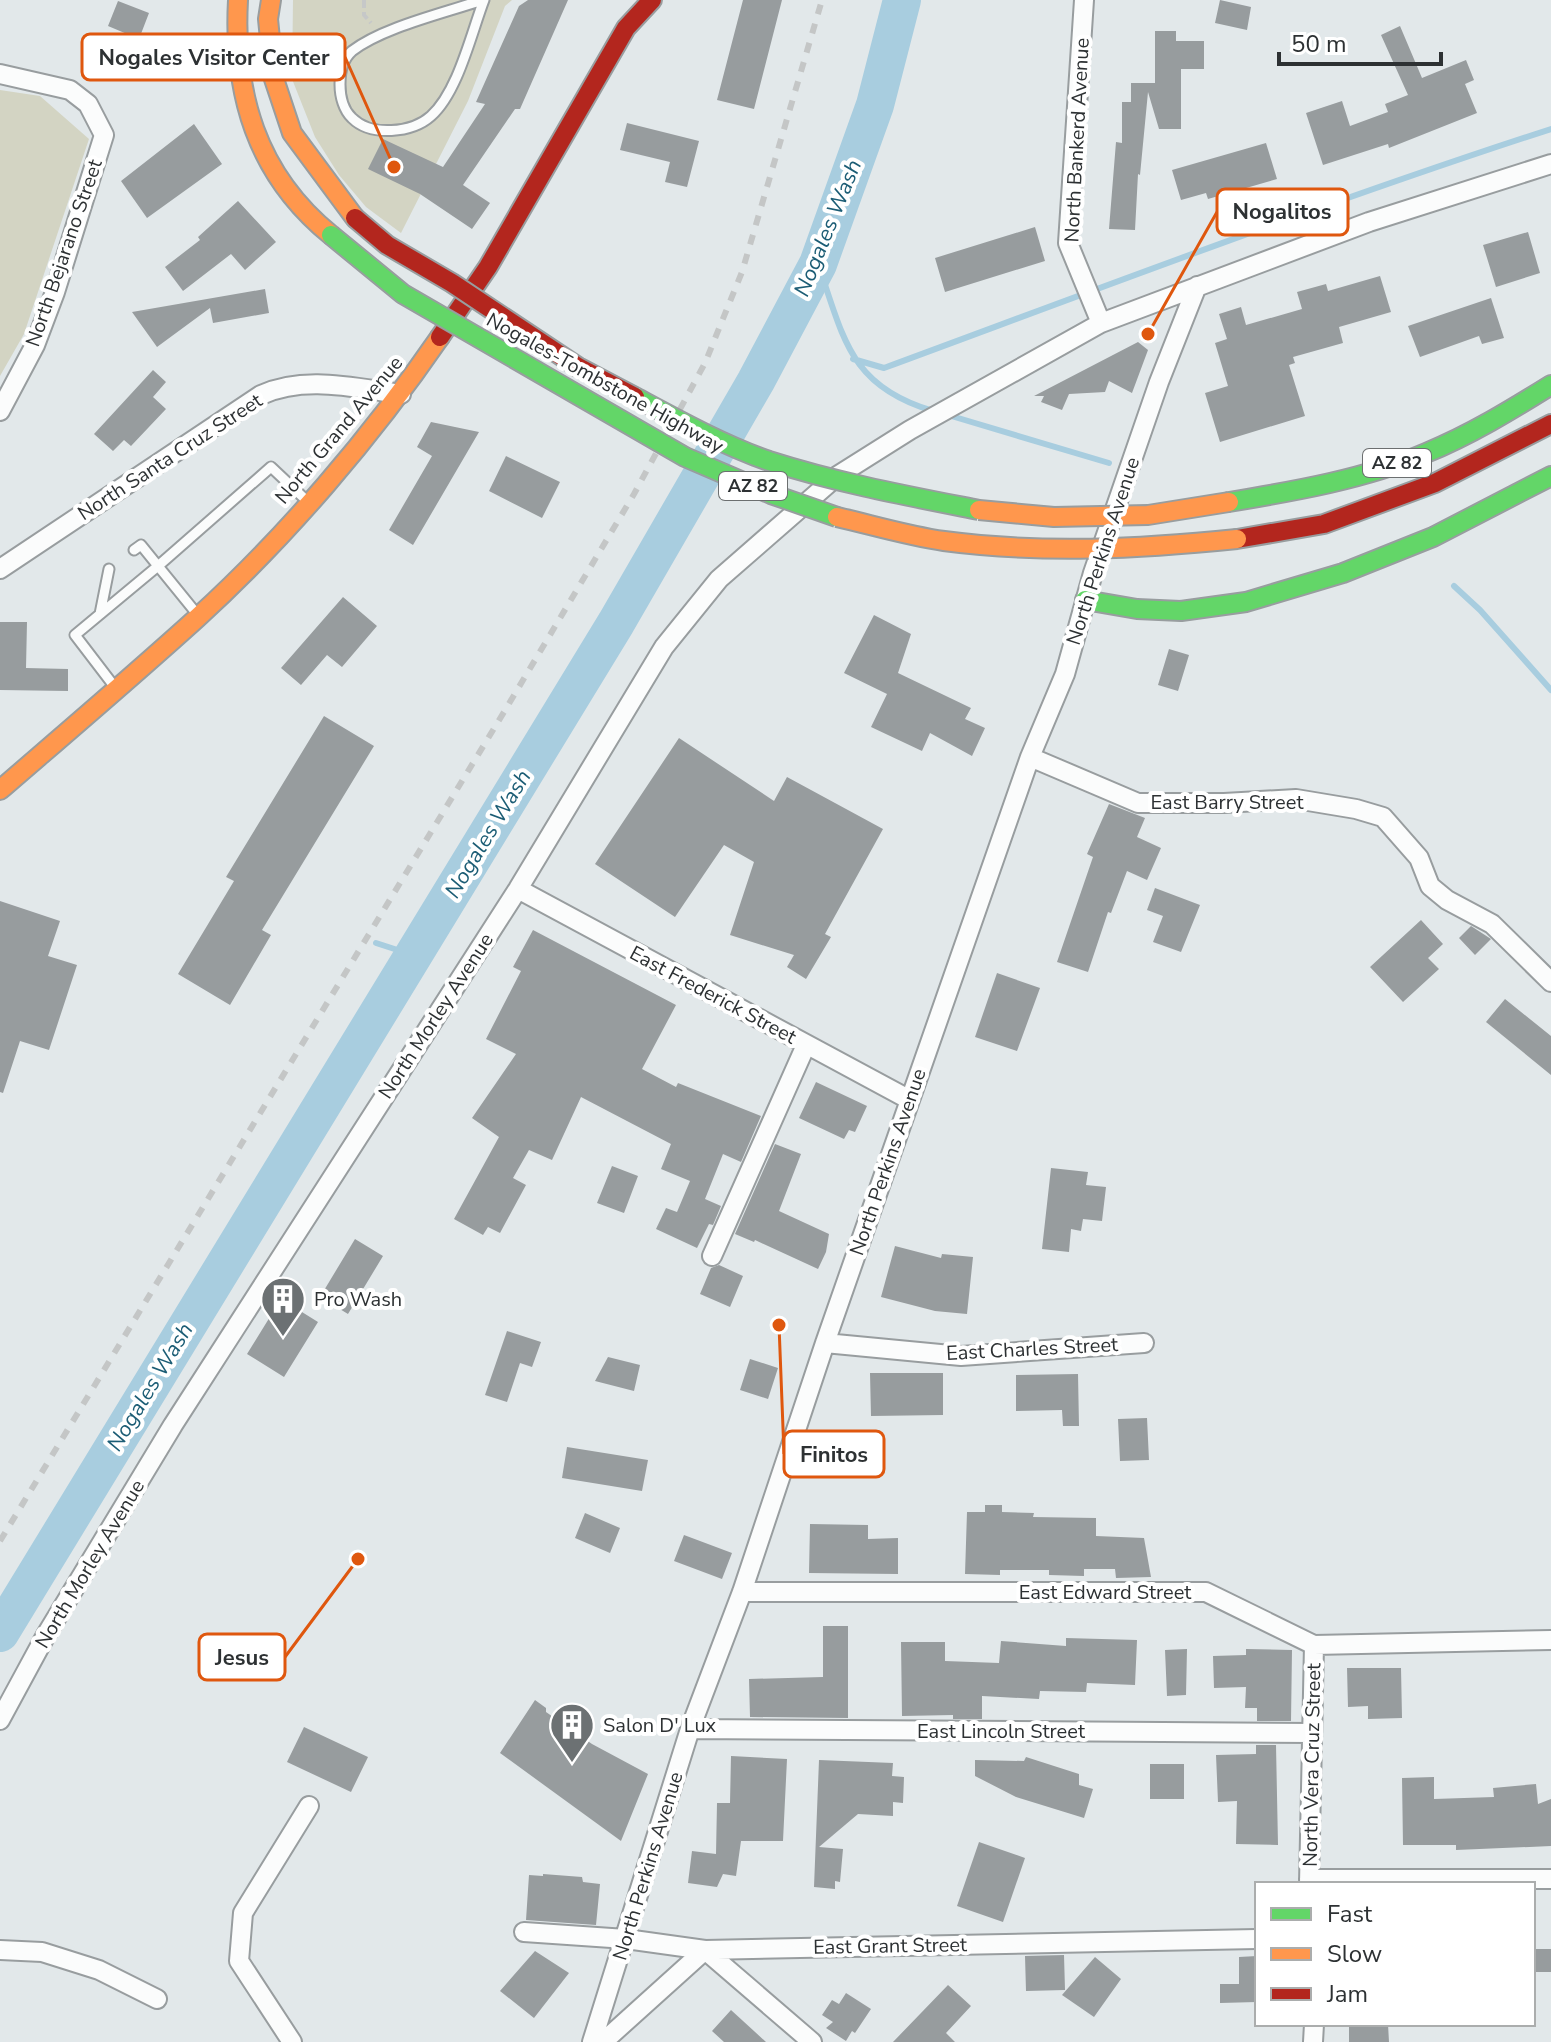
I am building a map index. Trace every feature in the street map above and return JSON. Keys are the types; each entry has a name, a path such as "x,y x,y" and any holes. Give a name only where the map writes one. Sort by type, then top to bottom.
{"main road":[{"name":"Nogales-Tombstone Highway","path":"238,0 236,50 242,97 266,158 299,206 331,235 403,294 685,457 771,494 821,511 943,541 1063,549 1137,549 1237,539 1338,519 1435,483 1551,424"},
{"name":"Nogales-Tombstone Highway","path":"271,0 268,19 274,79 292,133 355,218 387,245 452,283 578,367 692,427 767,460 871,489 981,510 1054,517 1148,515 1339,480 1412,459 1488,422 1551,385"},
{"name":"North Grand Avenue","path":"626,28 627,0"},
{"name":"North Grand Avenue","path":"0,790 199,616 308,503 401,394 495,256 626,28 652,0"},
{"path":"1527,400 1551,371"},
{"path":"1085,600 1137,609 1181,611 1246,602 1343,573 1433,537 1551,476"}],"street":[{"name":"North Bankerd Avenue","path":"1084,0 1068,243 1101,323"},
{"name":"North Bejarano Street","path":"0,74 70,90 88,104 104,135 55,292 35,345 0,411"},
{"name":"North Morley Avenue","path":"0,1720 46,1635 173,1425 518,889 664,647 719,579 837,476 910,430 1101,323 1369,222 1551,164"},
{"name":"North Perkins Avenue","path":"592,2042 690,1729 742,1592 825,1343 1030,757 1065,674 1085,600 1159,382 1197,286"},
{"name":"North Santa Cruz Street","path":"0,569 261,395 280,386 306,383 401,394"},
{"name":"East Barry Street","path":"1030,757 1138,803 1296,799 1383,817 1419,858 1430,886 1447,900 1492,924 1551,982"},
{"name":"East Frederick Street","path":"518,889 910,1100"},
{"path":"712,1256 806,1045"},
{"name":"East Charles Street","path":"825,1343 961,1356 1144,1343"},
{"name":"East Edward Street","path":"742,1592 1206,1592 1314,1645 1551,1640"},
{"name":"North Vera Cruz Street","path":"1309,1882 1314,1645"},
{"name":"East Lincoln Street","path":"690,1729 1312,1733"},
{"path":"292,2042 239,1961 243,1913 309,1806"},
{"path":"1309,1882 1551,1879"},
{"name":"East Grant Street","path":"524,1932 626,1939 705,1950 1255,1939"},
{"path":"0,1950 42,1952 99,1970 157,1999"},
{"path":"603,2042 705,1950 812,2042"}],"lane":[{"path":"483,0 452,86 431,116 408,128 377,130 351,118 340,95 340,76 349,53 378,36 483,0"},
{"path":"116,689 75,635 271,467 308,503"},
{"path":"134,550 141,545 199,616"},
{"path":"100,614 109,569"}],"green space":[{"path":"293,0 512,0 505,6 468,101 401,233 366,207 339,175 315,137 292,79"},
{"path":"0,90 40,96 89,139 24,334 0,376"}],"building":[{"path":"528,0 568,0 520,109 515,109 463,185 490,203 472,229 420,194 368,169 383,139 443,167 485,104 476,102 519,6"},
{"path":"743,0 782,0 754,109 717,100"},
{"path":"1220,0 1251,7 1247,30 1215,23"},
{"path":"118,1 149,13 139,39 108,26"},
{"path":"1400,26 1422,78 1466,60 1474,80 1465,84 1477,113 1389,148 1388,144 1323,165 1306,113 1342,101 1350,126 1388,112 1385,104 1408,95 1381,35"},
{"path":"1155,31 1176,31 1176,41 1204,41 1204,69 1181,69 1181,129 1159,129 1148,92 1135,230 1109,229 1116,142 1122,143 1122,102 1131,102 1131,83 1155,83"},
{"path":"627,123 699,141 687,187 665,182 670,162 620,150"},
{"path":"194,124 222,164 147,218 121,181"},
{"path":"1266,143 1277,179 1208,199 1206,193 1181,200 1172,170"},
{"path":"238,201 276,242 245,270 231,254 183,291 165,267 200,240 198,237"},
{"path":"1035,227 1045,261 945,292 935,258"},
{"path":"1528,232 1540,273 1496,287 1483,245"},
{"path":"1380,276 1391,312 1339,327 1343,343 1293,357 1295,363 1289,365 1305,416 1220,442 1205,393 1228,386 1215,343 1227,339 1219,314 1241,307 1246,325 1302,309 1297,292 1326,284 1328,291"},
{"path":"265,289 269,313 213,323 210,308 157,347 132,312"},
{"path":"1491,298 1504,338 1482,344 1479,336 1420,357 1408,326"},
{"path":"1138,342 1148,350 1132,393 1109,381 1105,392 1069,394 1062,410 1041,402 1044,396 1034,396"},
{"path":"153,370 166,382 153,397 166,409 131,446 124,440 113,451 94,434"},
{"path":"431,422 479,432 413,545 389,530 432,456 417,447"},
{"path":"506,456 560,482 542,518 489,491"},
{"path":"343,597 377,626 342,667 327,655 301,685 281,668"},
{"path":"874,615 911,634 898,673 971,708 965,719 985,728 972,756 930,733 922,751 871,727 887,694 844,673"},
{"path":"0,622 27,622 26,668 68,669 68,691 0,690"},
{"path":"1169,649 1189,655 1178,691 1158,685"},
{"path":"324,716 374,746 262,930 271,935 230,1005 178,974 234,881 226,877"},
{"path":"679,738 774,801 787,777 883,829 825,934 831,937 806,979 787,967 794,955 730,935 754,862 724,845 675,917 595,864"},
{"path":"1109,804 1145,818 1137,837 1161,848 1147,880 1127,871 1111,913 1108,912 1088,972 1057,962 1093,857 1087,854"},
{"path":"1155,888 1200,905 1181,952 1153,942 1163,916 1147,910"},
{"path":"0,901 60,921 48,956 77,965 49,1050 20,1041 3,1093 0,1092"},
{"path":"1421,920 1443,944 1428,958 1439,969 1403,1002 1370,967"},
{"path":"1471,926 1491,939 1475,955 1459,938"},
{"path":"533,930 676,1005 642,1069 676,1087 678,1083 761,1116 741,1162 723,1154 705,1199 721,1206 713,1225 709,1224 697,1248 656,1229 666,1208 677,1212 690,1181 661,1169 671,1144 581,1097 552,1160 529,1150 513,1178 526,1185 500,1233 488,1227 483,1235 454,1219 499,1137 472,1118 516,1054 486,1039 521,971 513,967"},
{"path":"997,973 1040,988 1017,1051 975,1037"},
{"path":"1505,999 1551,1036 1551,1075 1486,1022"},
{"path":"816,1082 867,1106 855,1132 849,1130 844,1139 799,1118"},
{"path":"775,1144 801,1154 779,1211 829,1234 826,1252 818,1269 735,1234"},
{"path":"612,1166 638,1176 624,1213 597,1203"},
{"path":"1051,1168 1088,1172 1086,1185 1106,1187 1102,1221 1083,1219 1081,1231 1071,1229 1069,1252 1042,1249"},
{"path":"355,1239 383,1256 348,1314 320,1297"},
{"path":"895,1246 941,1258 942,1254 973,1257 967,1314 935,1311 881,1297"},
{"path":"719,1265 743,1276 730,1307 700,1294 711,1268"},
{"name":"Pro Wash","path":"281,1299 318,1322 284,1377 247,1354"},
{"path":"507,1331 541,1342 532,1367 520,1363 507,1402 485,1395"},
{"path":"608,1357 640,1365 634,1391 595,1381"},
{"path":"750,1359 778,1368 768,1399 740,1390"},
{"path":"870,1373 943,1373 943,1415 871,1416"},
{"path":"1078,1374 1079,1426 1063,1426 1062,1410 1016,1411 1016,1375"},
{"path":"1147,1418 1149,1460 1120,1461 1118,1419"},
{"path":"567,1447 648,1460 642,1491 562,1478"},
{"path":"985,1505 1002,1505 1002,1512 1034,1513 1033,1517 1096,1518 1096,1536 1144,1538 1151,1577 1116,1578 1115,1569 1084,1569 1084,1576 1049,1575 1049,1570 1000,1570 1000,1575 965,1574 967,1512 985,1512"},
{"path":"585,1513 620,1528 610,1553 575,1538"},
{"path":"810,1524 868,1525 868,1539 898,1538 898,1574 809,1573"},
{"path":"684,1535 732,1553 722,1579 674,1561"},
{"path":"823,1626 848,1626 848,1718 750,1717 749,1679 823,1677"},
{"path":"1066,1638 1137,1640 1135,1685 1087,1683 1086,1692 1040,1691 1039,1699 982,1696 982,1719 953,1719 953,1715 902,1716 901,1642 945,1642 945,1661 999,1663 1001,1641 1066,1646"},
{"path":"1187,1649 1186,1695 1167,1696 1165,1650"},
{"path":"1246,1649 1292,1650 1291,1721 1257,1721 1257,1708 1245,1708 1246,1687 1214,1688 1213,1656 1246,1655"},
{"path":"1347,1668 1401,1668 1402,1718 1368,1719 1368,1706 1348,1707"},
{"name":"Salon D' Lux","path":"535,1700 546,1708 546,1712 592,1744 648,1774 621,1841 500,1753"},
{"path":"304,1727 368,1757 351,1792 287,1762"},
{"path":"1256,1745 1276,1745 1278,1845 1236,1844 1237,1801 1218,1802 1216,1755 1256,1754"},
{"path":"731,1756 787,1759 783,1841 741,1841 736,1876 723,1874 717,1887 688,1883 692,1851 716,1854 717,1803 730,1803"},
{"path":"1026,1757 1079,1774 1079,1785 1093,1789 1084,1818 1016,1797 975,1776 975,1760 1024,1761"},
{"path":"819,1760 893,1763 892,1776 904,1777 903,1803 893,1802 893,1816 858,1814 819,1847 843,1849 840,1882 835,1881 835,1889 814,1887"},
{"path":"1150,1764 1184,1764 1184,1799 1150,1799"},
{"path":"1434,1777 1434,1799 1494,1797 1493,1788 1536,1784 1538,1804 1551,1799 1551,1846 1456,1850 1456,1845 1403,1845 1402,1778"},
{"path":"979,1842 1025,1858 1003,1922 957,1906"},
{"path":"529,1875 582,1877 583,1882 600,1884 596,1925 526,1920"},
{"path":"1535,1949 1551,1949 1551,1972 1535,1972"},
{"path":"535,1951 569,1973 534,2018 500,1991"},
{"path":"1064,1955 1065,1990 1026,1991 1025,1956"},
{"path":"1255,1956 1255,2002 1220,2003 1220,1984 1239,1984 1239,1957"},
{"path":"1095,1957 1121,1979 1094,2017 1062,1995"},
{"path":"948,1985 971,2006 946,2033 955,2042 893,2042"},
{"path":"846,1993 871,2009 846,2041 826,2028 833,2022 822,2015 832,2000 839,2004"},
{"path":"731,2010 766,2042 724,2042 712,2031"},
{"path":"1349,2026 1388,2026 1389,2042 1349,2042"}],"waterway":[{"name":"Nogales Wash","path":"0,1633 616,623 756,381 818,264 875,105 902,0"},
{"path":"853,359 884,368 1300,215 1551,129"},
{"path":"818,264 844,336 867,373 883,388 905,401 933,411"},
{"path":"948,415 1109,463"},
{"path":"1454,586 1480,610 1551,690"},
{"path":"376,943 413,955"}],"railway":[{"path":"0,1541 504,712 634,494 705,363 742,272 822,0"}],"traffic: fast":[{"path":"331,235 403,294 685,457 771,494 837,517"},
{"path":"1229,502 1329,483 1403,462 1474,430 1551,385"},
{"path":"635,397 718,440 769,461 847,482 979,510"},
{"path":"1085,600 1137,609 1181,611 1246,602 1343,573 1433,537 1551,476"}],"traffic: slow":[{"path":"238,0 240,67 254,130 284,186 331,235"},
{"path":"271,0 268,19 274,79 292,133 355,218"},
{"path":"0,790 173,640 263,554 357,448 440,337"},
{"path":"979,510 1054,517 1148,515 1229,502"},
{"path":"837,517 931,539 1018,548 1127,547 1237,539"}],"traffic: jam":[{"path":"440,337 488,267 626,28 652,0"},
{"path":"355,218 387,245 452,283 578,367 635,397"},
{"path":"1237,539 1324,524 1435,483 1551,424"}],"place":[{"name":"Nogales Visitor Center","path":"394,167"},
{"name":"Nogalitos","path":"1148,334"},
{"name":"Finitos","path":"779,1325"},
{"name":"Pro Wash","path":"283,1338"},
{"name":"Jesus","path":"358,1559"},
{"name":"Salon D' Lux","path":"572,1764"}]}
